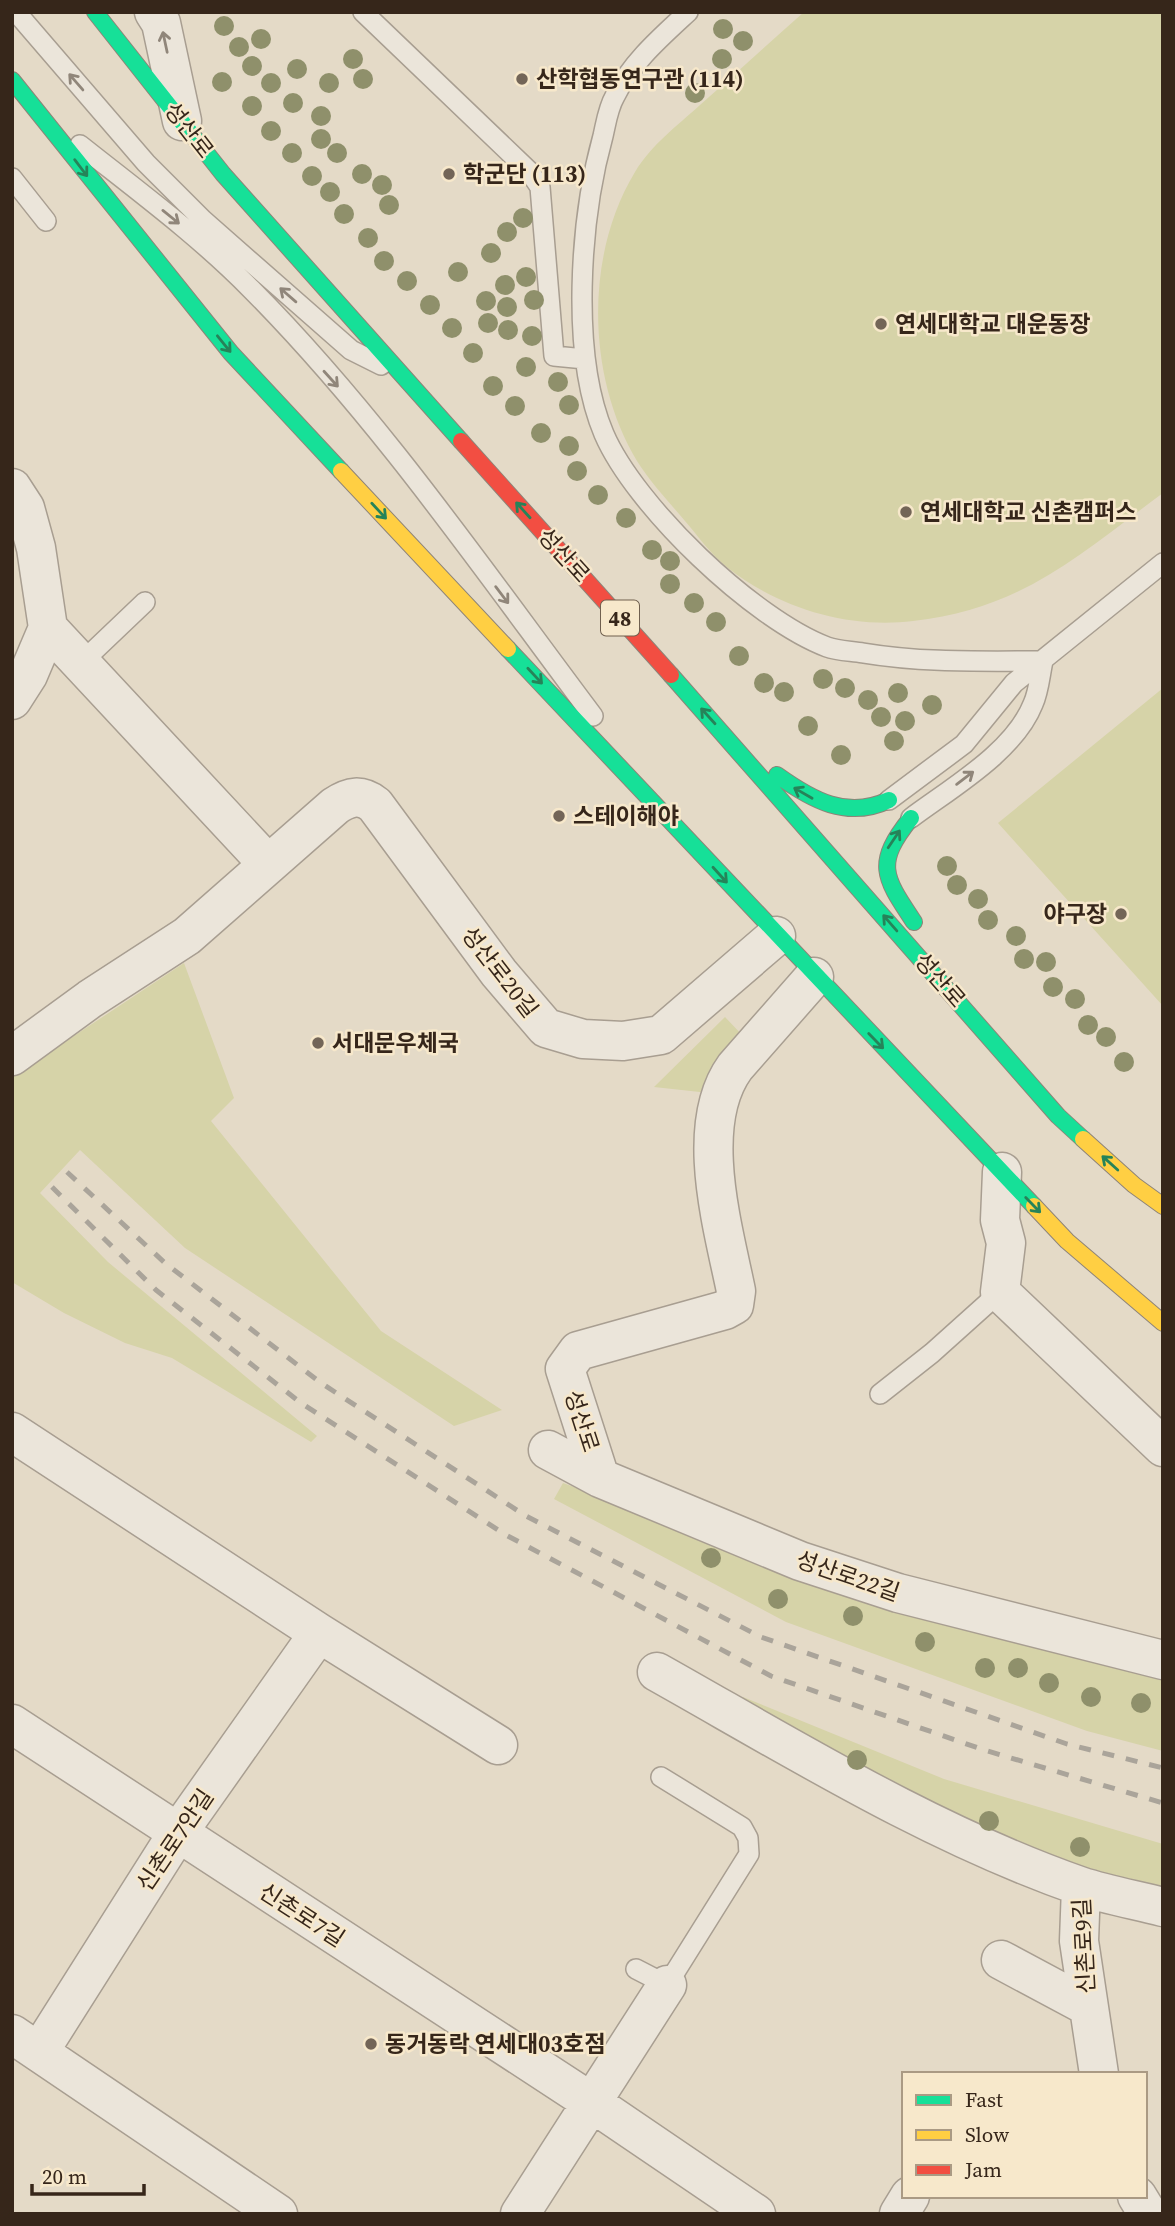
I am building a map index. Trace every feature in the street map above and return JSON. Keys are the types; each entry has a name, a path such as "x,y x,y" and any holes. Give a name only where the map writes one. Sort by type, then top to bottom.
{"main road":[{"name":"성산로","path":"95,12 223,174 732,743 1058,1116 1134,1185 1163,1206"},
{"path":"23,98 231,353 776,936 1068,1241 1163,1323"},
{"path":"732,743 797,790 820,802 859,811 877,807 889,800"},
{"path":"911,818 885,855 883,865 887,880 979,1024"}],"street":[{"path":"154,12 161,23 182,121"},
{"path":"12,488 25,508 36,548 48,628 28,675 12,700"},
{"path":"48,628 267,863"},
{"name":"성산로20길","path":"12,1056 90,999 187,936 267,863 345,799 365,798 375,805 520,1001 546,1028 583,1039 623,1041 661,1035 776,936"},
{"name":"성산로","path":"600,1478 565,1369 567,1362 578,1351 725,1310 734,1305 736,1291 715,1176 714,1139 720,1097 734,1067 814,976"},
{"path":"1002,1172 1000,1220 1006,1243 1000,1292 1163,1447"},
{"path":"12,1432 318,1633 498,1745"},
{"name":"성산로22길","path":"548,1450 600,1478 800,1561 898,1594 1163,1660"},
{"name":"신촌로7안길","path":"278,2214 26,2043 318,1633"},
{"path":"657,1672 874,1794 1081,1887 1163,1908"},
{"name":"신촌로7길","path":"12,1724 594,2104 756,2214"},
{"name":"신촌로9길","path":"1081,1887 1079,1941 1099,2072"},
{"name":"신촌로9길","path":"1001,1960 1087,2006"},
{"path":"520,2214 594,2104 652,1977"},
{"path":"899,2214 910,2198"},
{"path":"1139,2198 1148,2214"}],"lane":[{"path":"16,12 146,163 202,219 351,350 404,376"},
{"path":"363,12 529,171 540,187 554,356 585,359"},
{"path":"688,12 634,68 613,98 592,187 584,283 585,359 591,397 616,460 670,526 716,573 762,612 828,647 932,662 1043,661"},
{"path":"23,98 189,231 260,299 388,443 674,824"},
{"path":"12,178 46,221"},
{"path":"889,800 964,744 1014,683 1163,563"},
{"path":"82,662 145,602"},
{"path":"911,818 992,758 1022,723 1034,703 1043,661"},
{"path":"880,1394 932,1353 1000,1292"},
{"path":"652,1977 749,1854 742,1827 661,1777"}],"shaded area":[{"name":"연세대학교 대운동장","path":"804,12 1163,12 1163,493 1076,558 1047,576 1018,592 952,615 888,623 839,618 792,604 748,582 716,557 648,477 620,428 608,393 598,317 600,278 618,205 635,172 665,136"},
{"name":"야구장","path":"1163,688 1163,1006 998,823"},
{"path":"184,963 234,1098 211,1121 381,1331 502,1410 454,1426 185,1248 80,1150 40,1193 108,1262 317,1436 311,1442 172,1358 125,1343 64,1313 12,1282 12,1077"},
{"path":"725,1017 745,1038 709,1093 654,1087"},
{"path":"563,1483 895,1603 1163,1671 1163,1751 1087,1731 786,1622 554,1499"},
{"path":"743,1697 944,1779 1163,1844 1163,1894 971,1830 737,1706"}],"railway":[{"path":"67,1172 165,1263 321,1383 526,1516 761,1637 1067,1744 1163,1768"},
{"path":"52,1187 156,1290 301,1403 506,1535 771,1676 984,1750 1163,1803"}],"traffic: fast":[{"path":"95,12 223,174 461,441"},
{"path":"12,80 231,353 341,471"},
{"path":"508,649 1034,1206"},
{"path":"671,675 1058,1116 1083,1139"},
{"path":"777,775 803,792 830,804 859,808 889,800"},
{"path":"911,818 892,847 887,870 896,893 914,922"}],"traffic: slow":[{"path":"341,471 508,649"},
{"path":"1083,1139 1134,1185 1163,1206"},
{"path":"1034,1206 1067,1241 1163,1323"}],"traffic: jam":[{"path":"461,441 671,675"}],"place":[{"name":"산학협동연구관 (114)","path":"522,79"},
{"name":"학군단 (113)","path":"449,174"},
{"name":"연세대학교 대운동장","path":"881,324"},
{"name":"연세대학교 신촌캠퍼스","path":"906,512"},
{"name":"스테이해야","path":"559,816"},
{"name":"야구장","path":"1121,914"},
{"name":"서대문우체국","path":"318,1043"},
{"name":"동거동락 연세대03호점","path":"371,2044"}]}
